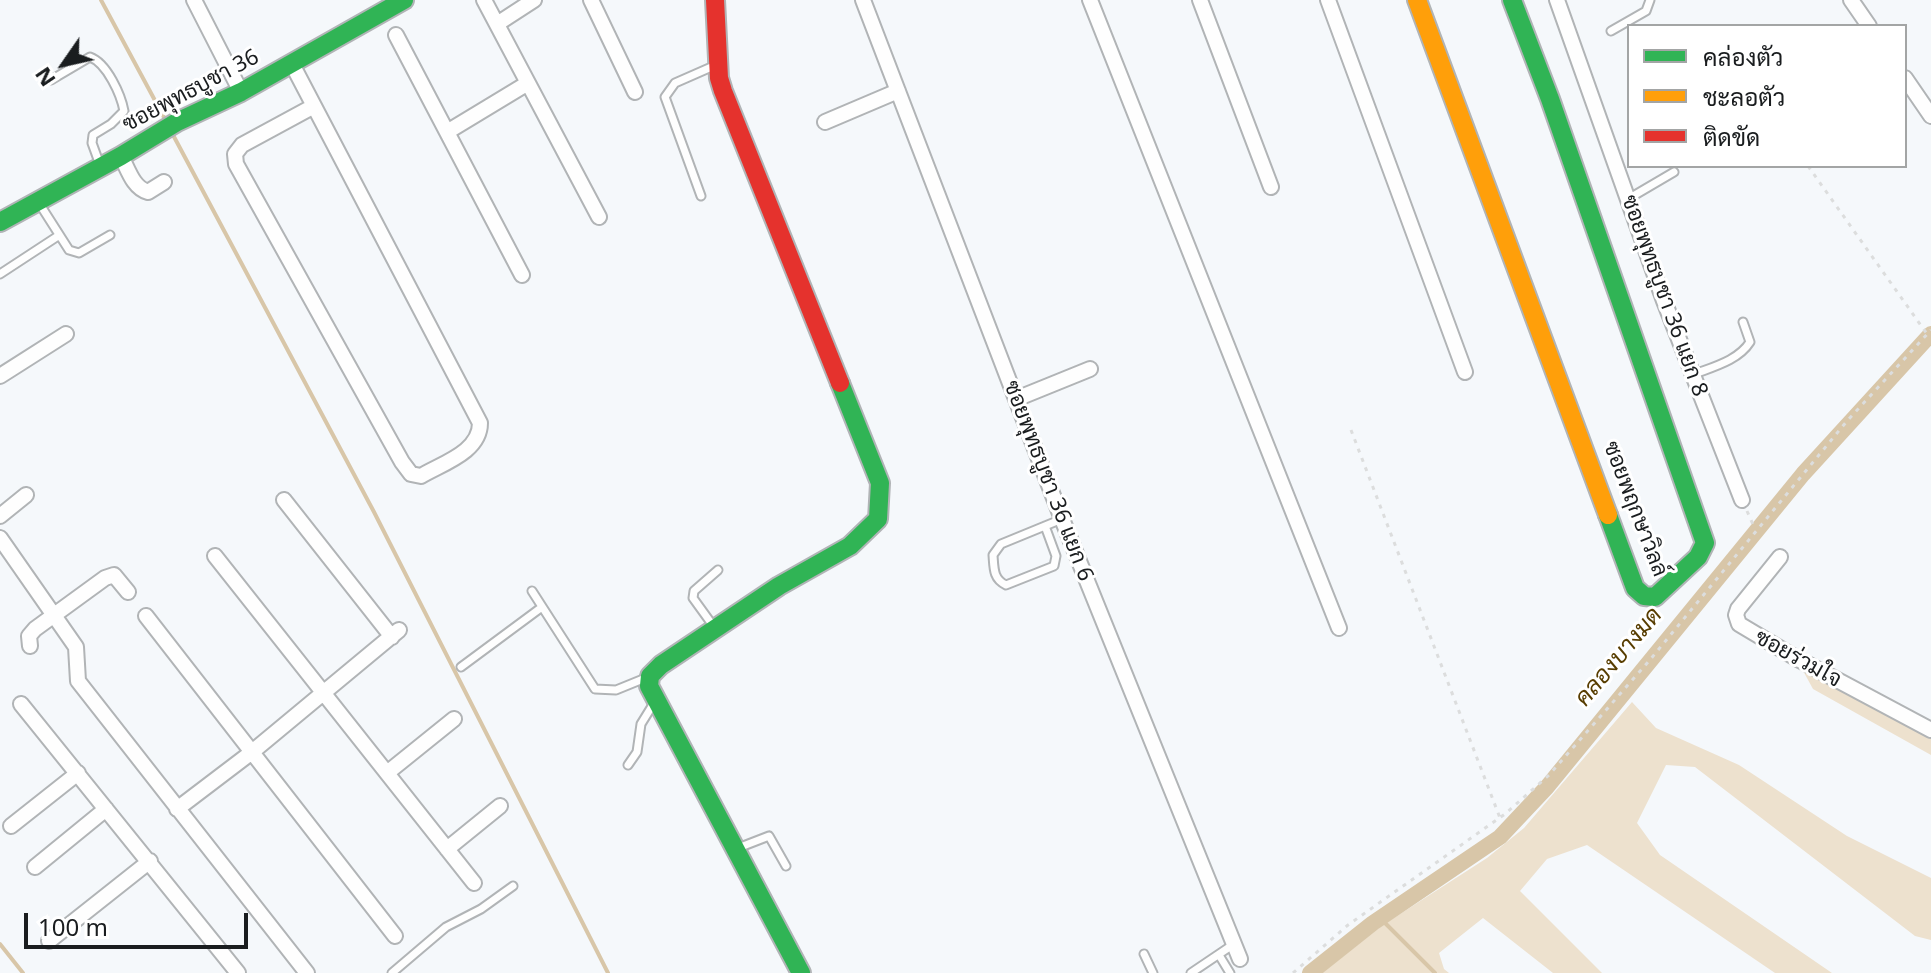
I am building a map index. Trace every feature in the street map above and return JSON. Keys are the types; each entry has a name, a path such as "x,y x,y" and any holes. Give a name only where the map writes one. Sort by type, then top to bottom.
{"street":[{"path":"194,0 241,92"},
{"name":"ซอยพุทธบูชา 36","path":"0,222 404,0"},
{"path":"484,0 599,217"},
{"path":"497,24 534,0"},
{"path":"591,0 635,92"},
{"path":"715,0 718,64 723,91 880,483 881,501 878,519 850,546 779,586 661,665 650,676 649,686 801,973"},
{"name":"ซอยพุทธบูชา 36 แยก 6","path":"863,0 1062,519 1240,959"},
{"path":"1090,0 1339,628"},
{"path":"1200,0 1271,187"},
{"path":"1328,0 1465,372"},
{"name":"ซอยพฤกษาวิลล์","path":"1417,0 1635,588 1644,596 1655,597 1698,557 1705,543 1512,0"},
{"name":"ซอยพุทธบูชา 36 แยก 8","path":"1557,0 1692,375 1742,500"},
{"path":"1851,0 1868,24"},
{"path":"396,35 522,275"},
{"path":"292,64 314,106 480,423 480,433 473,446 421,476 411,474 402,462 236,164 235,154 242,145 314,106"},
{"path":"1907,81 1931,116"},
{"path":"447,132 528,83"},
{"path":"825,122 898,91"},
{"path":"121,156 137,187 143,191 148,192 164,182"},
{"path":"0,376 66,334"},
{"path":"1016,399 1090,369"},
{"path":"0,516 26,495"},
{"path":"177,809 396,634 284,500"},
{"path":"0,538 56,614 76,647 78,681 307,973"},
{"path":"215,556 474,883"},
{"name":"ซอยร่วมใจ","path":"1780,557 1738,609 1739,624 1931,730"},
{"path":"30,646 29,636 35,629 105,578 114,575 128,592"},
{"path":"146,616 395,936"},
{"path":"21,704 238,973"},
{"path":"387,773 454,719"},
{"path":"11,826 78,773"},
{"path":"447,849 500,806"},
{"path":"35,867 106,809"},
{"path":"49,941 150,861"}],"lane":[{"path":"1611,31 1646,11 1650,0"},
{"path":"51,80 90,57 105,69 124,111 93,135 92,143 101,167"},
{"path":"701,196 665,97 675,83 718,64"},
{"path":"1628,199 1674,172"},
{"path":"37,201 65,247 79,253 110,235"},
{"path":"0,274 58,236"},
{"path":"1692,375 1736,357 1746,349 1750,342 1743,322"},
{"path":"1045,526 1056,556 1054,566 1006,585 1001,583 995,576 995,551 1001,544 1062,519"},
{"path":"716,628 693,598 694,591 718,570"},
{"path":"532,591 595,689 616,690 650,676"},
{"path":"461,667 542,607"},
{"path":"628,765 637,752 641,724 655,700"},
{"path":"736,849 769,836 786,866"},
{"path":"392,973 446,927 481,909 513,886"},
{"path":"1191,973 1234,944"},
{"path":"1144,954 1153,973"},
{"path":"1219,955 1230,973"}],"path":[{"path":"1293,973 1348,925 1500,818 1559,764 1649,661 1847,421 1929,332 1809,168"},
{"path":"1351,430 1500,818"},
{"path":"1742,500 1756,531"}],"shaded area":[{"path":"1796,658 1931,738 1931,755 1813,689"},
{"path":"1632,702 1656,728 1739,765 1847,836 1931,878 1931,940 1915,936 1695,767 1666,765 1637,823 1660,855 1832,973 1775,973 1587,845 1547,859 1520,891 1602,973 1553,973 1483,918 1439,953 1444,969 1449,973 1322,973 1383,925 1487,858 1524,828"}],"waterway":[{"path":"101,0 166,121"},
{"path":"172,133 374,512 608,973"},
{"name":"คลองบางมด","path":"1310,973 1373,923 1500,837 1547,787 1803,474 1931,334"},
{"path":"1380,918 1435,973"},
{"path":"0,944 23,973"}],"traffic: fast":[{"path":"0,222 404,0"},
{"path":"1512,0 1550,99 1705,543 1698,557 1655,597 1644,596 1635,588 1608,515"},
{"path":"801,973 649,686 650,676 661,665 779,586 850,546 878,519 880,483 840,383"}],"traffic: slow":[{"path":"1417,0 1608,515"}],"traffic: jam":[{"path":"715,0 719,78 723,91 840,383"}]}
